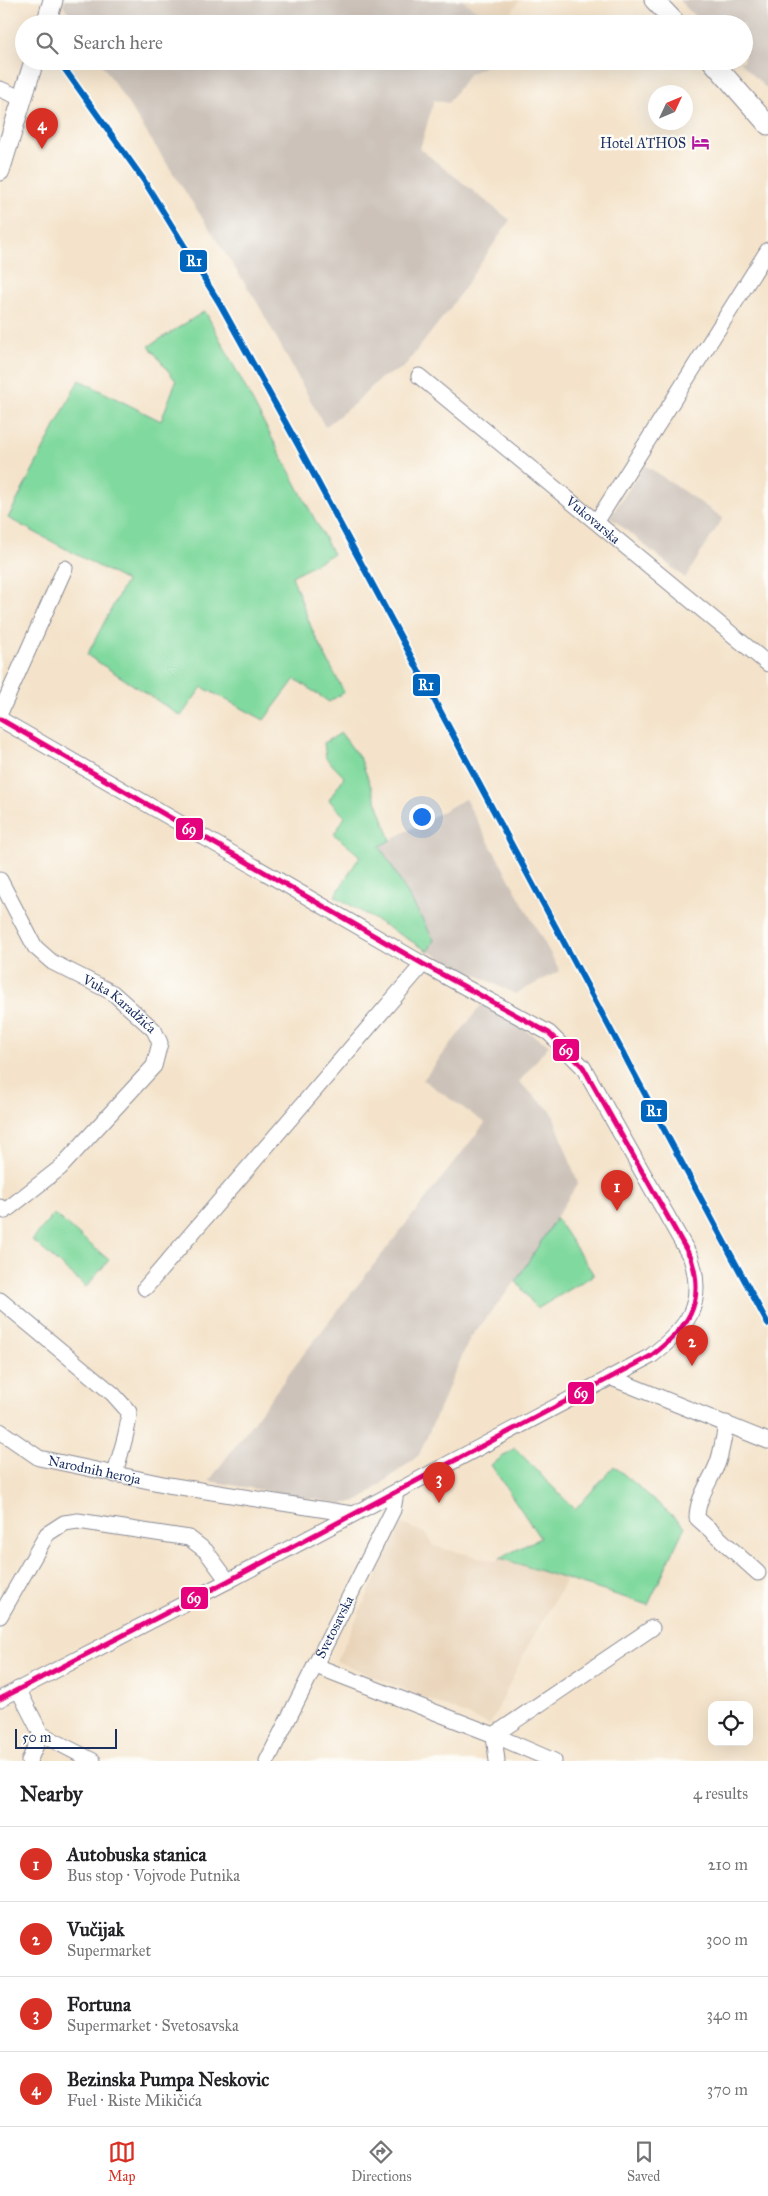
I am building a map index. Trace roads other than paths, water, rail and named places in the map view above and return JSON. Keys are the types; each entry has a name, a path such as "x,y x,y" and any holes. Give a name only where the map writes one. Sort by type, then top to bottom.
{"main road":[{"path":"49,15 54,0"},
{"path":"654,0 668,15"},
{"path":"0,171 31,70"},
{"path":"720,70 768,125"}],"street":[{"path":"0,89 21,98"},
{"path":"597,521 768,250"},
{"name":"Vukovarska","path":"419,376 768,664"},
{"path":"0,713 65,568"},
{"path":"0,718 423,964 549,1033 568,1049 583,1067 678,1235 696,1274 696,1291 686,1324 675,1337 651,1356 228,1581 0,1699"},
{"name":"Vuka Karadžića","path":"0,880 35,947 52,962 113,992 154,1030 160,1043 154,1066 60,1168 2,1211"},
{"path":"145,1288 423,964"},
{"path":"0,1300 114,1394 129,1412 129,1424 120,1450 115,1475"},
{"path":"612,1378 768,1441"},
{"path":"726,1423 718,1463 700,1502 697,1518 758,1573"},
{"name":"Narodnih heroja","path":"0,1431 39,1458 115,1475 352,1514"},
{"name":"Svetosavska","path":"267,1761 393,1510 396,1492"},
{"path":"0,1616 47,1534 64,1522 78,1521 189,1538 206,1551 228,1581"},
{"path":"494,1735 652,1628"},
{"path":"316,1666 494,1735 554,1761"},
{"path":"18,1689 41,1734 93,1761"},
{"path":"29,1761 41,1734"},
{"path":"494,1735 498,1761"}],"place":[{"name":"Hotel ATHOS","path":"700,143"},
{"name":"Bezinska Pumpa Neskovic","path":"42,149"},
{"name":"Autobuska stanica","path":"617,1211"},
{"name":"Vučijak","path":"692,1366"},
{"name":"Fortuna","path":"439,1503"}]}
